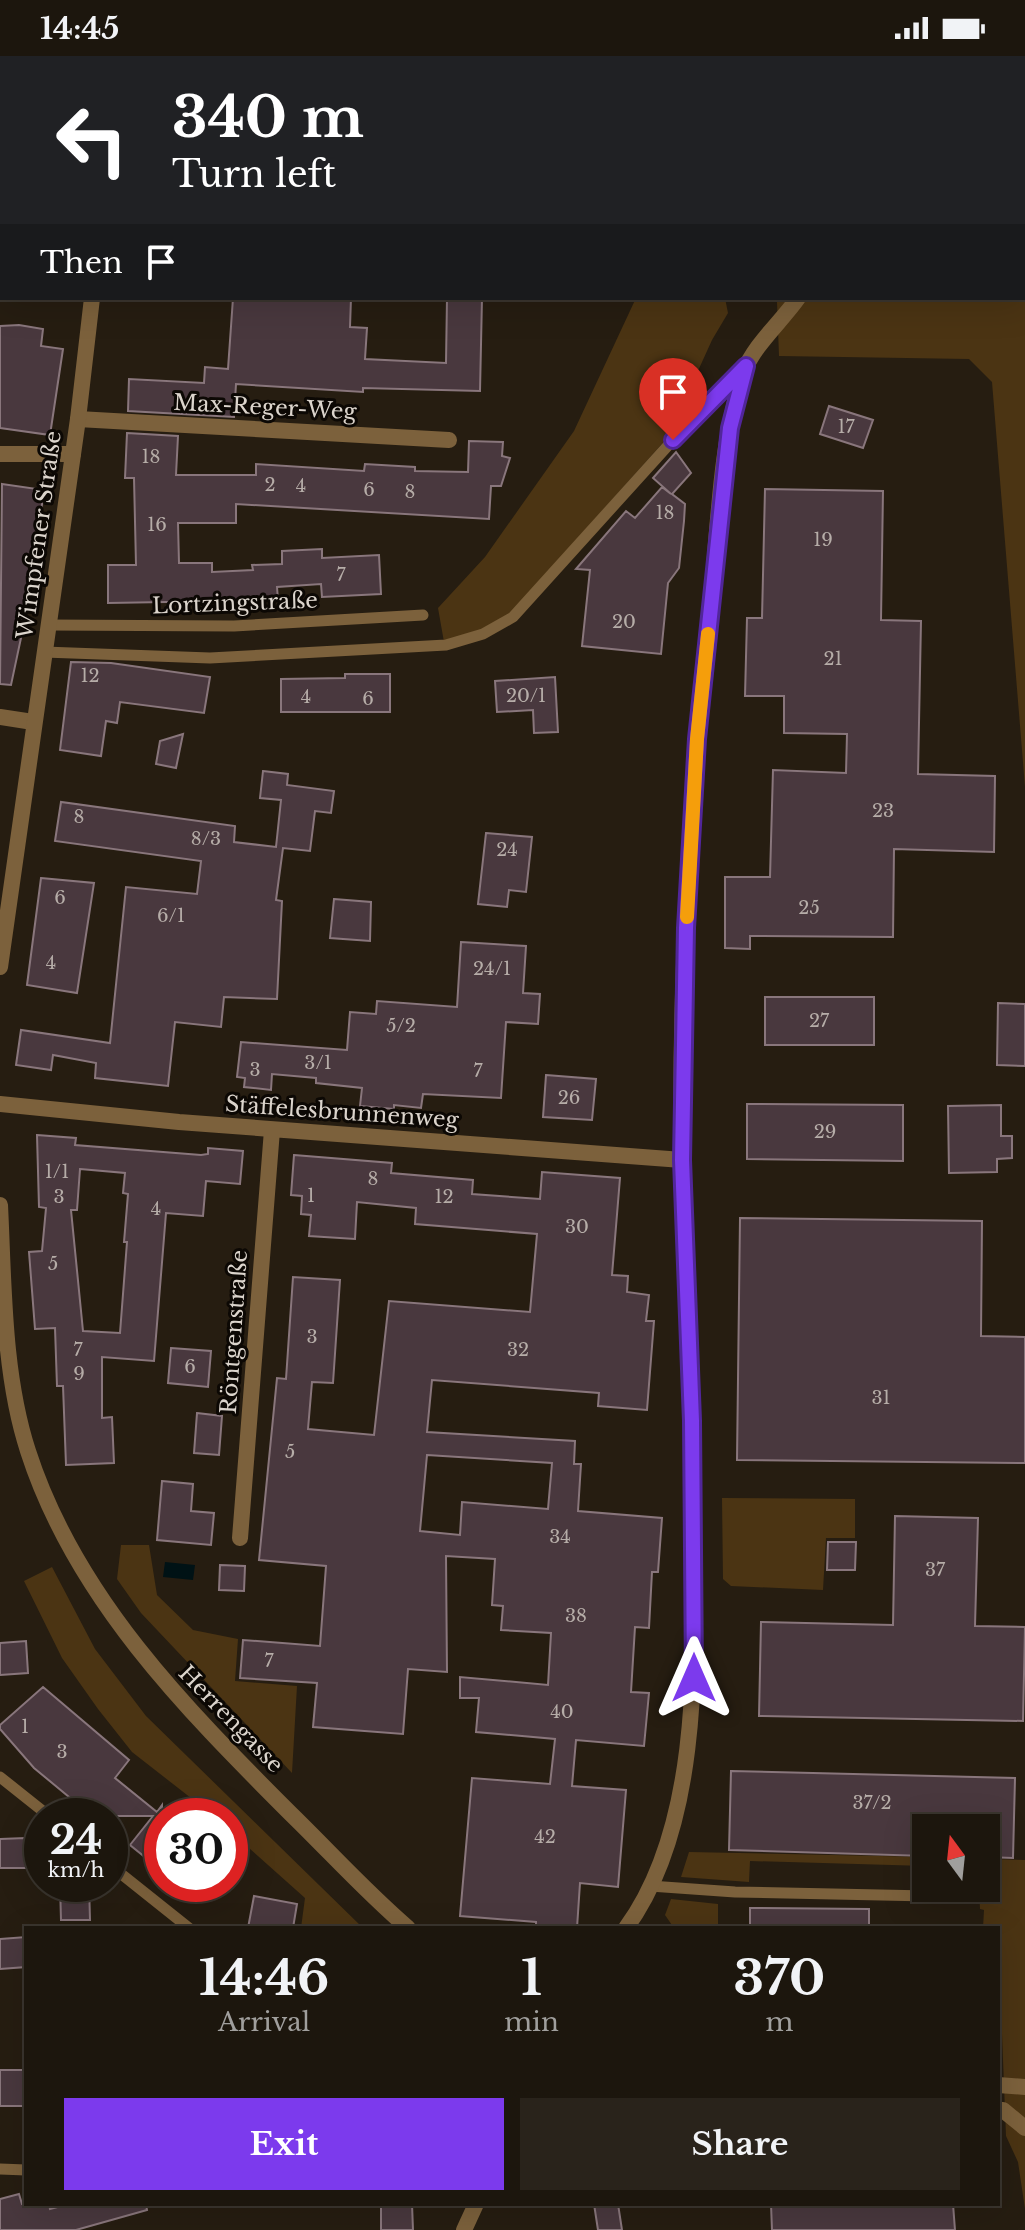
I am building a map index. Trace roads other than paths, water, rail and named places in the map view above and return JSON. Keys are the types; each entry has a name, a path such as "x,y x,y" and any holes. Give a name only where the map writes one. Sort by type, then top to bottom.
{"street":[{"name":"Wimpfener Straße","path":"0,967 78,419 92,300"},
{"path":"631,1923 650,1886 678,1807 694,1678 692,1421 682,1160 686,928 697,739 730,428 746,366 796,300"},
{"name":"Max-Reger-Weg","path":"78,419 449,440"},
{"path":"0,454 73,454"},
{"path":"0,717 33,722"},
{"name":"Stäffelesbrunnenweg","path":"0,1104 272,1130 682,1160"},
{"name":"Röntgenstraße","path":"240,1538 272,1130"},
{"name":"Herrengasse","path":"0,1205 14,1381 26,1448 51,1516 141,1655 186,1706 406,1926"},
{"path":"1000,2085 1025,2087"},
{"path":"1000,2110 1025,2109"},
{"path":"1000,2110 1025,2128"},
{"path":"464,2230 475,2206"}],"lane":[{"path":"44,652 210,658 446,645 483,634 513,617 673,440 746,366"},
{"name":"Lortzingstraße","path":"48,625 234,626 423,615"},
{"path":"0,1777 26,1798"},
{"path":"128,1879 186,1926"},
{"path":"650,1886 735,1892 912,1896"},
{"path":"0,2169 24,2170"}]}
